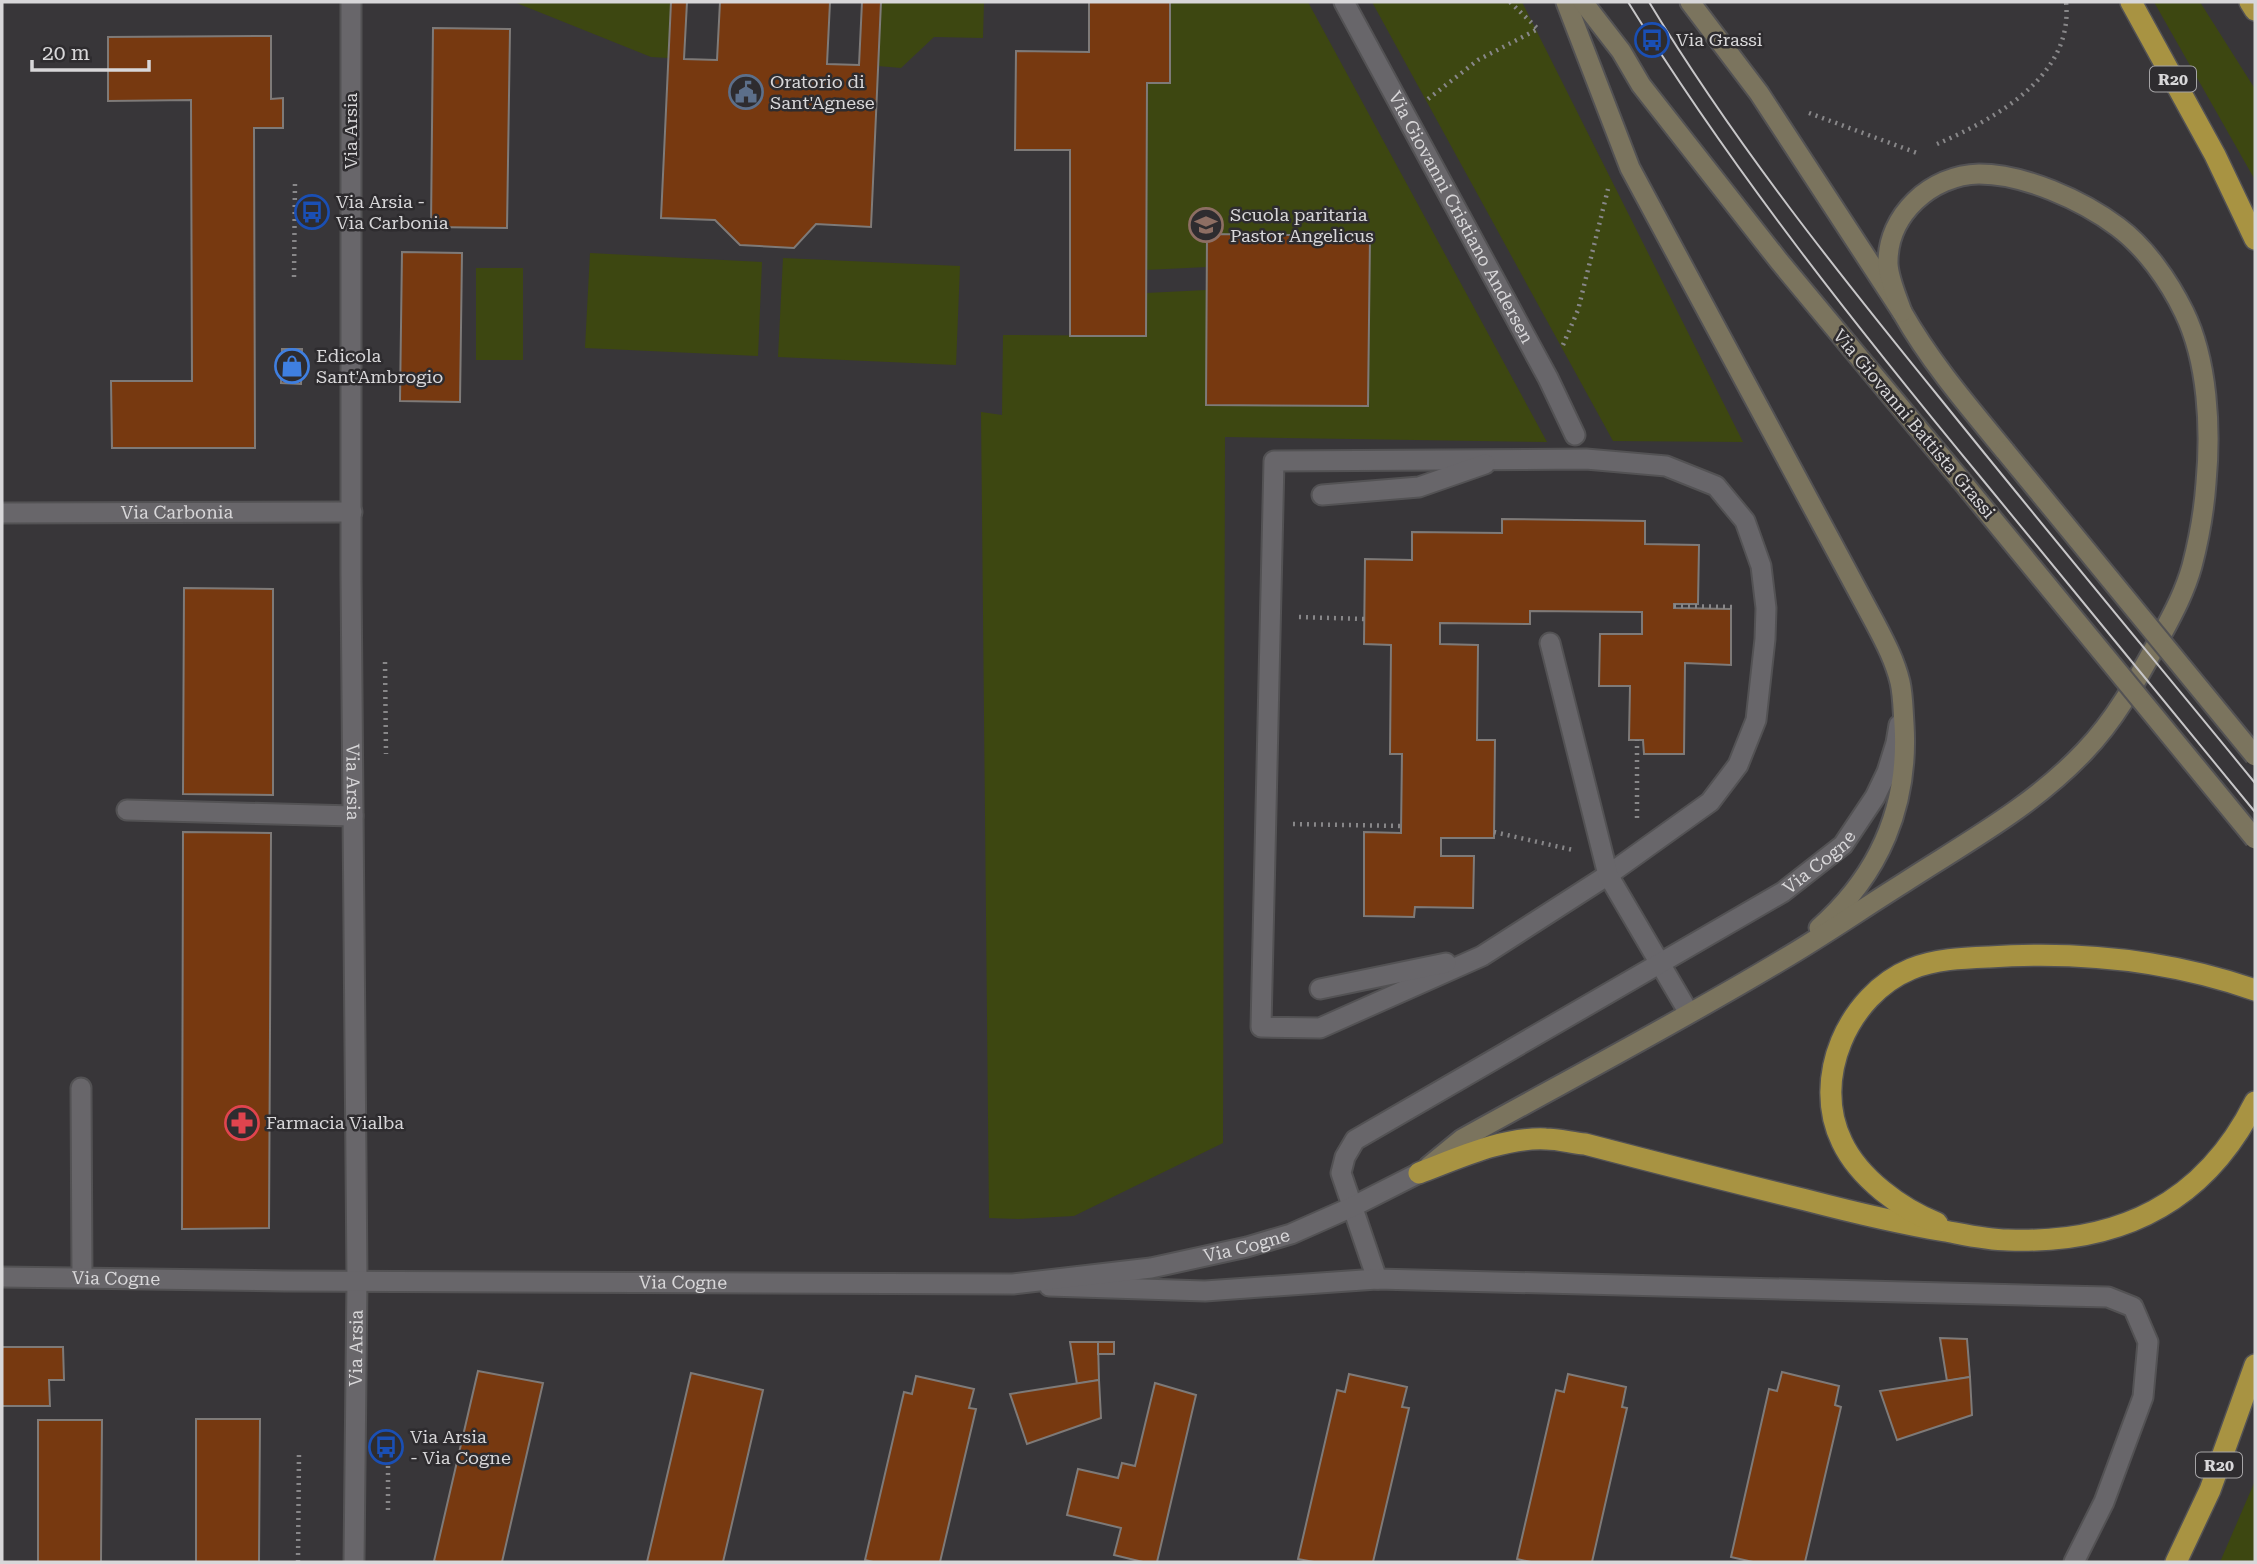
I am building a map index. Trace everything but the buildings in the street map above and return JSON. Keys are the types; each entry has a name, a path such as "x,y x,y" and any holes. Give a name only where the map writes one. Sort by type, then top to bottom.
{"highway":[{"name":"R20","path":"2131,2 2215,155 2255,239"},
{"path":"2250,2 2255,10"},
{"path":"1972,1236 1932,1221 1902,1204 1854,1162 1842,1142 1835,1123 1832,1089 1836,1057 1843,1035 1872,994 1911,969 1936,962 2019,955 2098,957 2144,962 2190,970 2255,990"},
{"path":"1419,1173 1506,1143 1546,1139 1585,1144 1882,1220 2006,1240 2068,1238 2151,1214 2180,1196 2208,1171 2230,1144 2255,1102"},
{"name":"R20","path":"2176,1562 2210,1490 2255,1366"}],"main road":[{"path":"1566,2 1630,168 1891,653 1900,683 1905,746 1895,813 1886,840 1874,863 1827,921 1783,960"},
{"name":"Via Giovanni Battista Grassi","path":"1583,2 1621,51 1642,85 1779,261 2255,839"},
{"path":"1690,2 1759,93 1902,312 1920,344 1946,380 2255,756"},
{"path":"1419,1173 1462,1139 1783,960 2025,805 2085,751 2110,722 2137,680 2180,600 2192,565 2206,483 2208,432 2205,386 2186,315 2169,286 2146,255 2120,228 2086,206 2053,191 2012,178 1978,174 1937,184 1920,195 1894,229 1888,267 1902,312"}],"street":[{"name":"Via Arsia","path":"351,2 357,1280 354,1562"},
{"name":"Via Giovanni Cristiano Andersen","path":"1344,2 1548,378 1575,435"},
{"path":"1586,458 1666,466 1716,486 1745,521 1761,566 1766,607 1756,720 1738,765 1710,802 1637,853 1606,866 1482,956 1320,1028 1261,1027 1274,461 1499,459 1586,458"},
{"path":"1322,495 1419,487 1499,459"},
{"name":"Via Carbonia","path":"2,513 352,512"},
{"path":"1550,643 1606,866 1689,1013"},
{"name":"Via Cogne","path":"1352,1207 1340,1173 1355,1140 1783,892 1843,845 1888,772 1903,702"},
{"path":"127,810 354,816"},
{"path":"1320,989 1482,956"},
{"path":"81,1088 82,1277"},
{"name":"Via Cogne","path":"2,1277 1013,1284 1152,1268 1291,1234 1419,1173"},
{"path":"1352,1207 1377,1279"},
{"path":"1013,1284 1205,1291 1377,1279 2108,1297 2133,1307 2148,1342 2143,1397 2104,1502 2074,1562"}],"path":[{"path":"1408,120 1426,101 1478,60 1538,29 1510,2"},
{"path":"1937,144 1990,119 2046,73 2061,45 2068,14 2066,2"},
{"path":"1759,93 1917,153"},
{"path":"294,277 295,181"},
{"path":"1548,378 1578,310 1608,187"},
{"path":"1674,606 1766,607"},
{"path":"1270,617 1364,619"},
{"path":"385,662 386,754"},
{"path":"1637,740 1637,853"},
{"path":"1266,824 1401,826"},
{"path":"1494,832 1606,866"},
{"path":"298,1562 299,1452"}],"green space":[{"path":"514,2 671,2 668,58 651,57"},
{"path":"881,2 984,2 983,38 934,37 901,68 878,66"},
{"path":"1170,2 1308,2 1547,442 1225,437 1223,1143 1074,1216 989,1218 981,412 1002,415 1003,335 1145,336 1146,293 1206,290 1206,405 1368,406 1369,236 1207,234 1207,267 1146,270 1147,83 1170,83"},
{"path":"1372,2 1522,2 1743,442 1613,441"},
{"path":"2154,2 2200,2 2255,89 2255,180"},
{"path":"590,253 762,262 758,356 585,348"},
{"path":"783,258 960,266 956,365 778,357"},
{"path":"476,268 523,268 523,360 476,360"},
{"path":"2255,1481 2255,1562 2220,1562"}],"tram line":[{"path":"1628,2 1711,128 1799,250 1939,427 2255,812"},
{"path":"1649,2 1752,157 1827,257 2255,783"}],"place":[{"name":"Via Grassi","path":"1652,40"},
{"name":"Oratorio di Sant'Agnese","path":"746,92"},
{"name":"Via Arsia - Via Carbonia","path":"312,212"},
{"name":"Scuola paritaria Pastor Angelicus","path":"1206,225"},
{"name":"Edicola Sant'Ambrogio","path":"292,366"},
{"name":"Farmacia Vialba","path":"242,1123"},
{"name":"Via Arsia - Via Cogne","path":"386,1447"}]}
